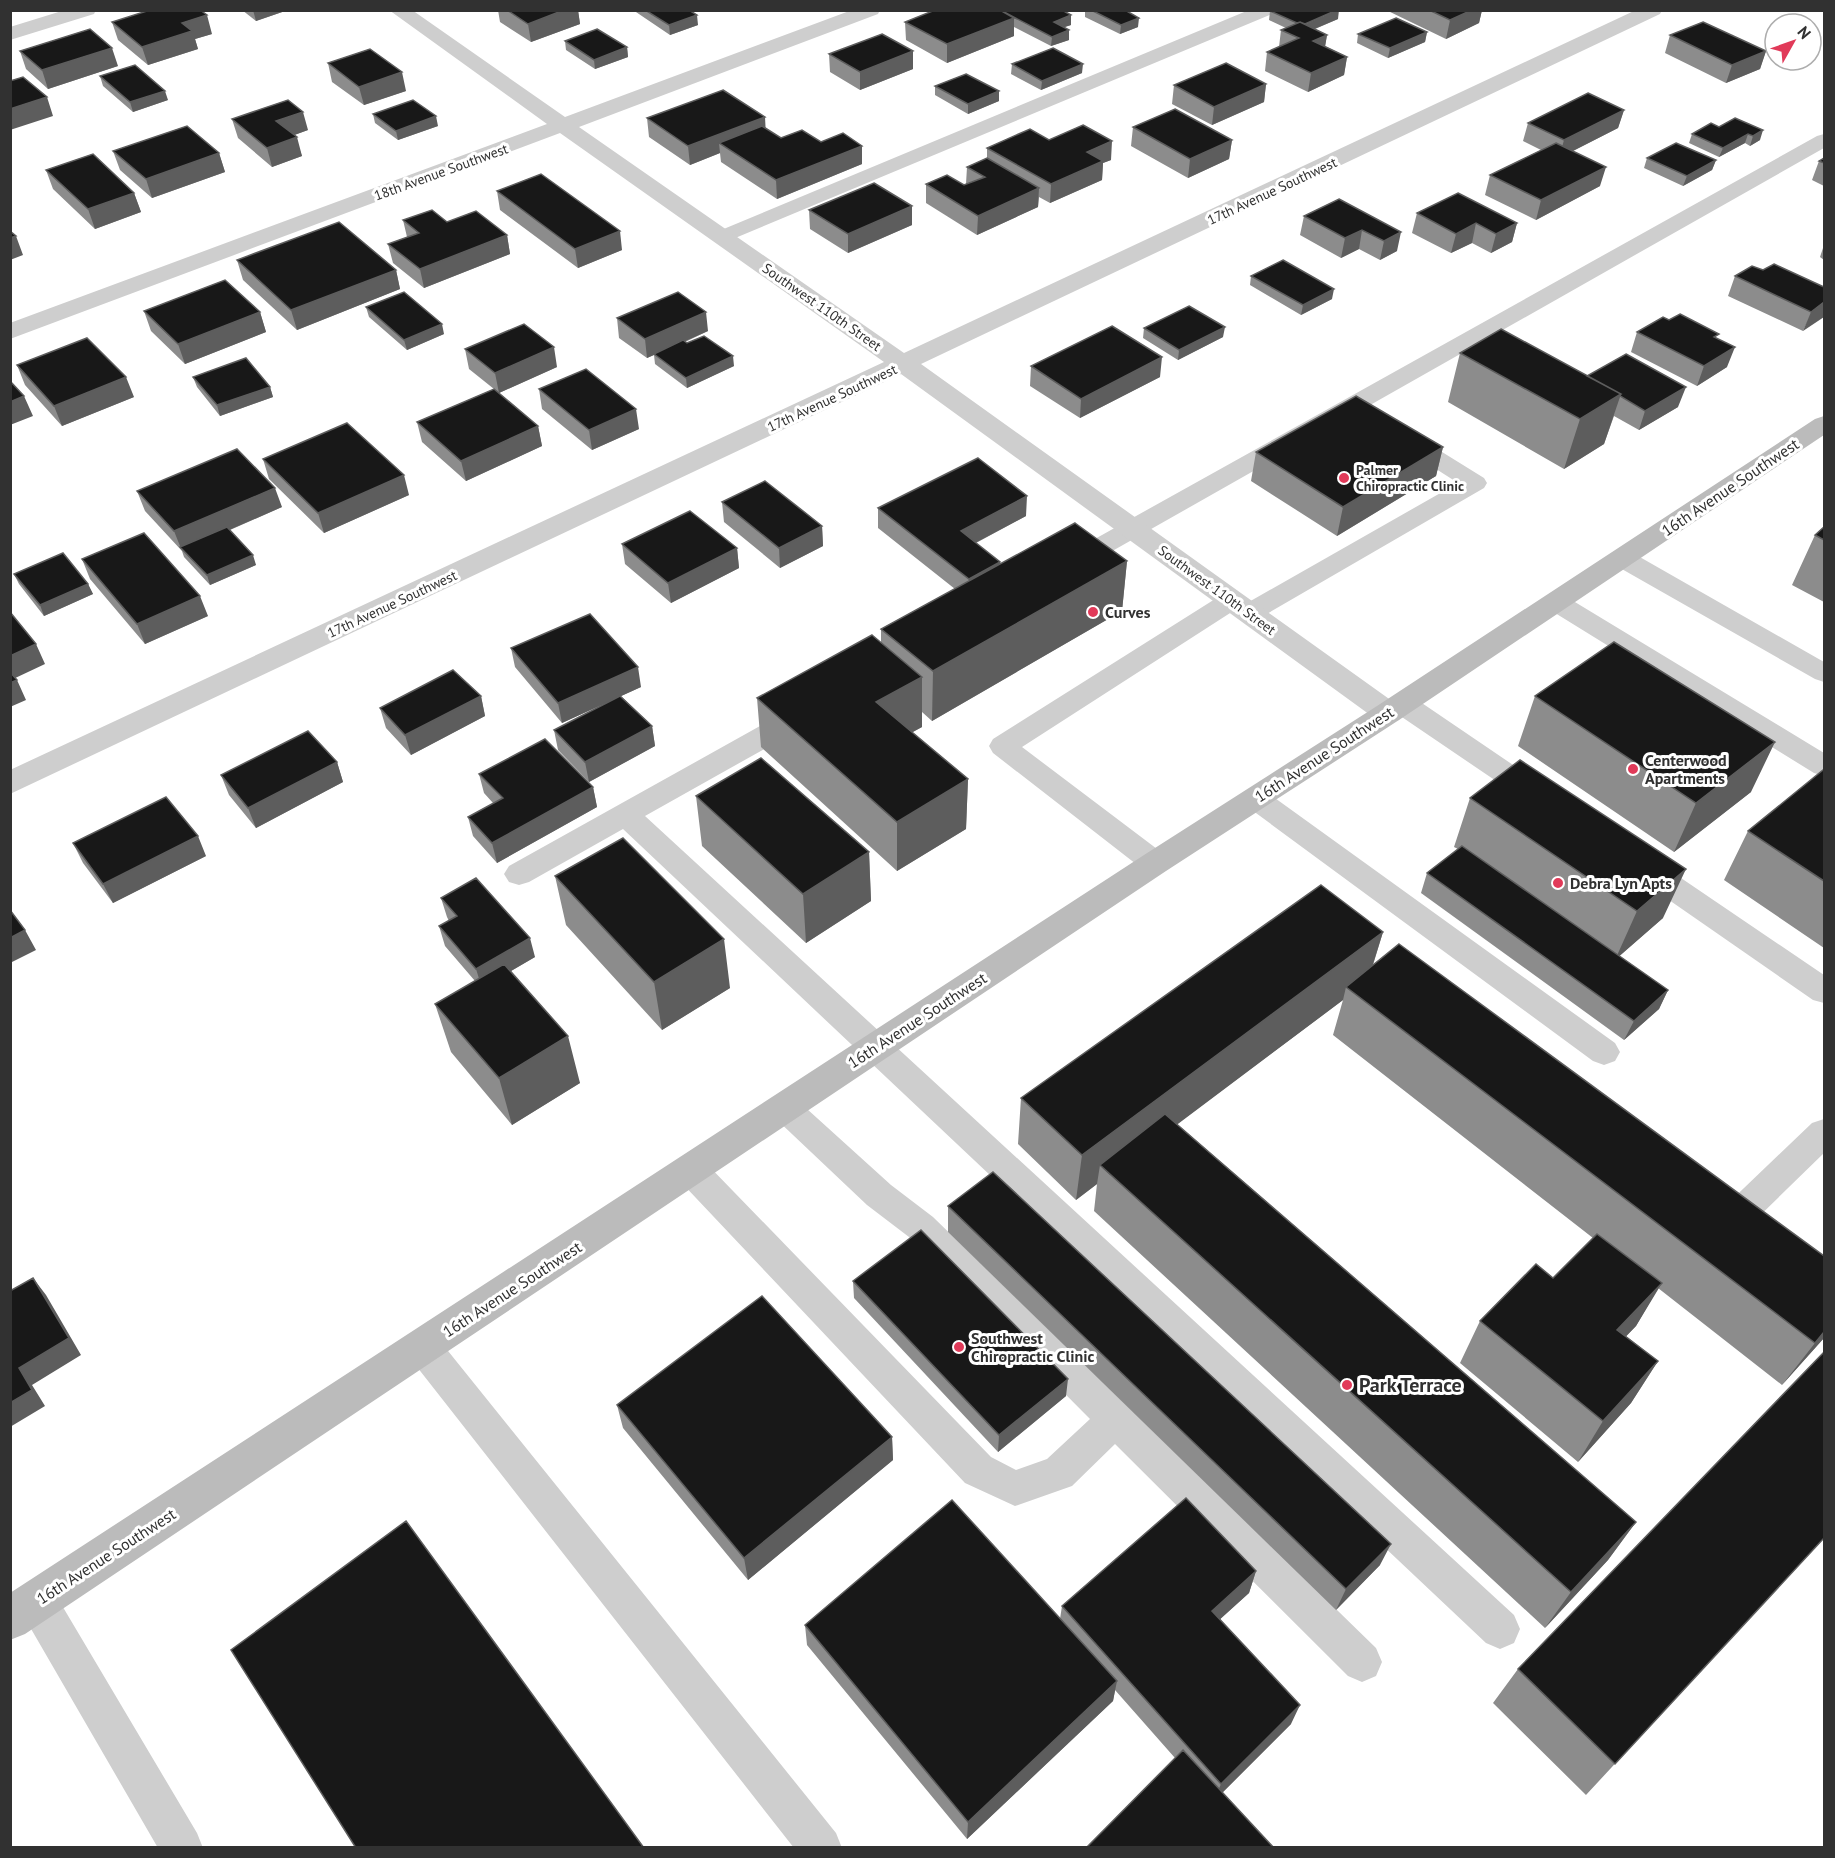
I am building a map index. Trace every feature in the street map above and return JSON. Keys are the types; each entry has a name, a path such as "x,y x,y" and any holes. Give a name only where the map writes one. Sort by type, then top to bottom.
{"main road":[{"name":"16th Avenue Southwest","path":"24,1610 1824,424"}],"street":[{"path":"10,34 87,10"},
{"name":"Southwest 110th Street","path":"398,10 562,127 904,364 1241,606 1395,708"},
{"name":"18th Avenue Southwest","path":"10,332 871,10"},
{"name":"17th Avenue Southwest","path":"10,783 1653,10"}],"lane":[{"path":"721,237 1266,10"},
{"path":"1050,575 1133,529 1371,418 1824,140"},
{"path":"1155,863 1003,746 1241,606 1475,483 1371,418"},
{"path":"1622,558 1824,672"},
{"path":"1556,602 1824,766"},
{"path":"519,874 822,704"},
{"path":"1395,708 1560,810"},
{"path":"1255,798 1604,1052"},
{"path":"625,814 1500,1629"},
{"path":"1618,850 1824,991"},
{"path":"785,1108 879,1195 921,1227 1362,1662"},
{"path":"1732,1221 1824,1133"},
{"path":"691,1170 978,1470 1015,1488 1059,1473 1115,1419"},
{"path":"423,1347 821,1848"},
{"path":"24,1610 182,1848"}],"building":[{"path":"150,10 200,10 207,15 182,23 192,31 142,47 112,22"},
{"path":"507,10 564,10 528,24"},
{"path":"645,10 689,10 697,15 669,25"},
{"path":"935,10 1000,10 1014,18 947,44 905,22"},
{"path":"1009,10 1062,10 1071,15 1054,22 1069,30 1052,37 1004,12"},
{"path":"1091,10 1125,10 1139,18 1121,25"},
{"path":"1271,10 1337,10 1305,24 1297,23"},
{"path":"1429,10 1472,10 1450,20"},
{"path":"1396,18 1427,32 1390,48 1358,34"},
{"path":"1300,22 1327,35 1313,41 1347,57 1311,73 1267,52 1299,38 1281,30"},
{"path":"1703,22 1763,50 1763,52 1732,65 1670,35"},
{"path":"90,29 112,48 42,70 20,51"},
{"path":"597,29 627,47 594,60 565,41"},
{"path":"882,34 913,51 860,72 829,54"},
{"path":"1053,48 1083,64 1042,81 1012,64"},
{"path":"370,49 402,72 359,87 328,63"},
{"path":"1226,63 1266,84 1214,107 1174,85"},
{"path":"135,65 165,91 130,102 100,76"},
{"path":"966,74 999,91 968,104 935,86"},
{"path":"23,77 47,97 10,109 10,81"},
{"path":"723,90 765,117 688,146 647,118"},
{"path":"1588,93 1624,110 1564,140 1528,123"},
{"path":"288,100 303,112 276,121 297,137 267,148 232,119"},
{"path":"413,100 436,116 396,131 373,114"},
{"path":"1175,109 1232,140 1190,159 1133,127"},
{"path":"1735,118 1763,130 1753,136 1748,134 1723,148 1692,134 1711,123 1719,127"},
{"path":"1083,125 1112,141 1087,152 1103,161 1051,184 987,148 1030,129 1049,140"},
{"path":"187,126 219,153 146,179 113,151"},
{"path":"762,126 781,138 802,130 821,142 843,133 862,146 776,180 719,143"},
{"path":"1556,143 1606,167 1541,200 1490,175"},
{"path":"1676,143 1716,160 1687,176 1647,158"},
{"path":"93,154 134,193 88,209 46,170"},
{"path":"987,158 1039,188 978,216 926,184 947,175 964,185 985,177 967,167"},
{"path":"541,174 620,231 575,249 497,191"},
{"path":"874,183 912,206 848,234 809,210"},
{"path":"1458,193 1517,223 1496,234 1476,223 1456,234 1417,213"},
{"path":"1339,199 1401,232 1384,241 1362,230 1345,238 1304,216"},
{"path":"432,210 447,222 476,211 507,235 420,269 388,244 419,233 403,220"},
{"path":"339,222 396,270 291,310 237,260"},
{"path":"1283,260 1334,289 1303,305 1251,276"},
{"path":"1774,264 1824,287 1824,302 1811,312 1735,276 1752,266 1763,270"},
{"path":"225,280 260,312 178,344 144,311"},
{"path":"404,292 442,324 404,340 366,307"},
{"path":"678,292 706,312 645,339 617,318"},
{"path":"1189,306 1225,327 1179,350 1144,328"},
{"path":"1680,314 1719,334 1714,337 1735,347 1704,366 1637,332 1663,317 1669,320"},
{"path":"524,324 554,347 495,373 465,349"},
{"path":"1112,326 1162,357 1081,399 1031,366"},
{"path":"1501,329 1621,394 1580,419 1460,353"},
{"path":"704,336 733,356 686,378 654,354 683,340 687,343"},
{"path":"87,338 126,377 54,406 17,365"},
{"path":"1626,354 1686,387 1645,411 1620,396 1621,394 1587,376"},
{"path":"246,358 270,387 217,405 193,377"},
{"path":"586,369 636,409 589,430 539,389"},
{"path":"10,381 24,396 10,402"},
{"path":"494,389 538,426 461,461 417,422"},
{"path":"1356,396 1443,447 1343,507 1256,452"},
{"path":"347,423 404,475 318,513 263,459"},
{"path":"237,449 275,488 174,531 137,491"},
{"path":"978,458 1027,496 961,531 1000,562 969,579 878,508"},
{"path":"765,481 822,526 779,548 722,502"},
{"path":"690,511 737,548 668,583 622,544"},
{"path":"1075,523 1127,561 933,671 881,629"},
{"path":"227,527 253,555 207,575 180,547"},
{"path":"1824,527 1824,540 1815,535"},
{"path":"144,533 200,596 137,624 82,559"},
{"path":"63,553 88,584 40,605 14,574"},
{"path":"10,612 36,644 10,656"},
{"path":"590,614 638,667 558,703 511,648"},
{"path":"872,635 922,677 876,702 968,779 897,822 757,698"},
{"path":"1614,642 1775,742 1696,803 1535,696"},
{"path":"453,670 481,696 405,735 380,708"},
{"path":"10,672 17,680 10,683"},
{"path":"620,696 652,726 585,762 554,730"},
{"path":"308,731 337,762 248,808 221,775"},
{"path":"545,739 593,787 492,843 468,817 503,798 479,774"},
{"path":"761,758 869,852 803,894 696,796"},
{"path":"1520,760 1686,869 1637,911 1470,798"},
{"path":"1824,771 1824,881 1748,831"},
{"path":"166,797 198,836 103,884 73,843"},
{"path":"623,838 724,939 654,982 555,876"},
{"path":"1462,846 1668,990 1634,1021 1427,873"},
{"path":"476,878 530,938 476,969 439,926 457,916 441,898"},
{"path":"1321,885 1383,932 1082,1155 1021,1098"},
{"path":"10,910 25,930 10,938"},
{"path":"1399,944 1824,1256 1824,1332 1815,1343 1346,987"},
{"path":"504,964 568,1036 499,1078 435,1004"},
{"path":"1165,1114 1636,1522 1571,1592 1100,1165"},
{"path":"993,1172 1391,1544 1346,1589 948,1206"},
{"name":"Southwest Chiropractic Clinic","path":"921,1230 1068,1379 999,1435 853,1281"},
{"path":"1597,1234 1662,1283 1617,1330 1658,1361 1603,1421 1480,1321 1536,1264 1553,1278"},
{"path":"33,1278 69,1338 19,1368 32,1390 10,1403 10,1291"},
{"path":"762,1296 892,1437 744,1558 617,1405"},
{"path":"1824,1352 1824,1538 1615,1764 1518,1669"},
{"path":"1186,1498 1256,1571 1212,1611 1300,1705 1221,1784 1062,1606"},
{"path":"952,1500 1117,1681 968,1822 805,1625"},
{"path":"406,1521 644,1848 356,1848 231,1650"},
{"path":"1183,1750 1274,1848 1086,1848"}],"place":[{"name":"Palmer Chiropractic Clinic","path":"1344,478"},
{"name":"Curves","path":"1093,612"},
{"name":"Centerwood Apartments","path":"1633,769"},
{"name":"Debra Lyn Apts","path":"1558,883"},
{"name":"Southwest Chiropractic Clinic","path":"959,1347"},
{"name":"Park Terrace","path":"1347,1385"}]}
